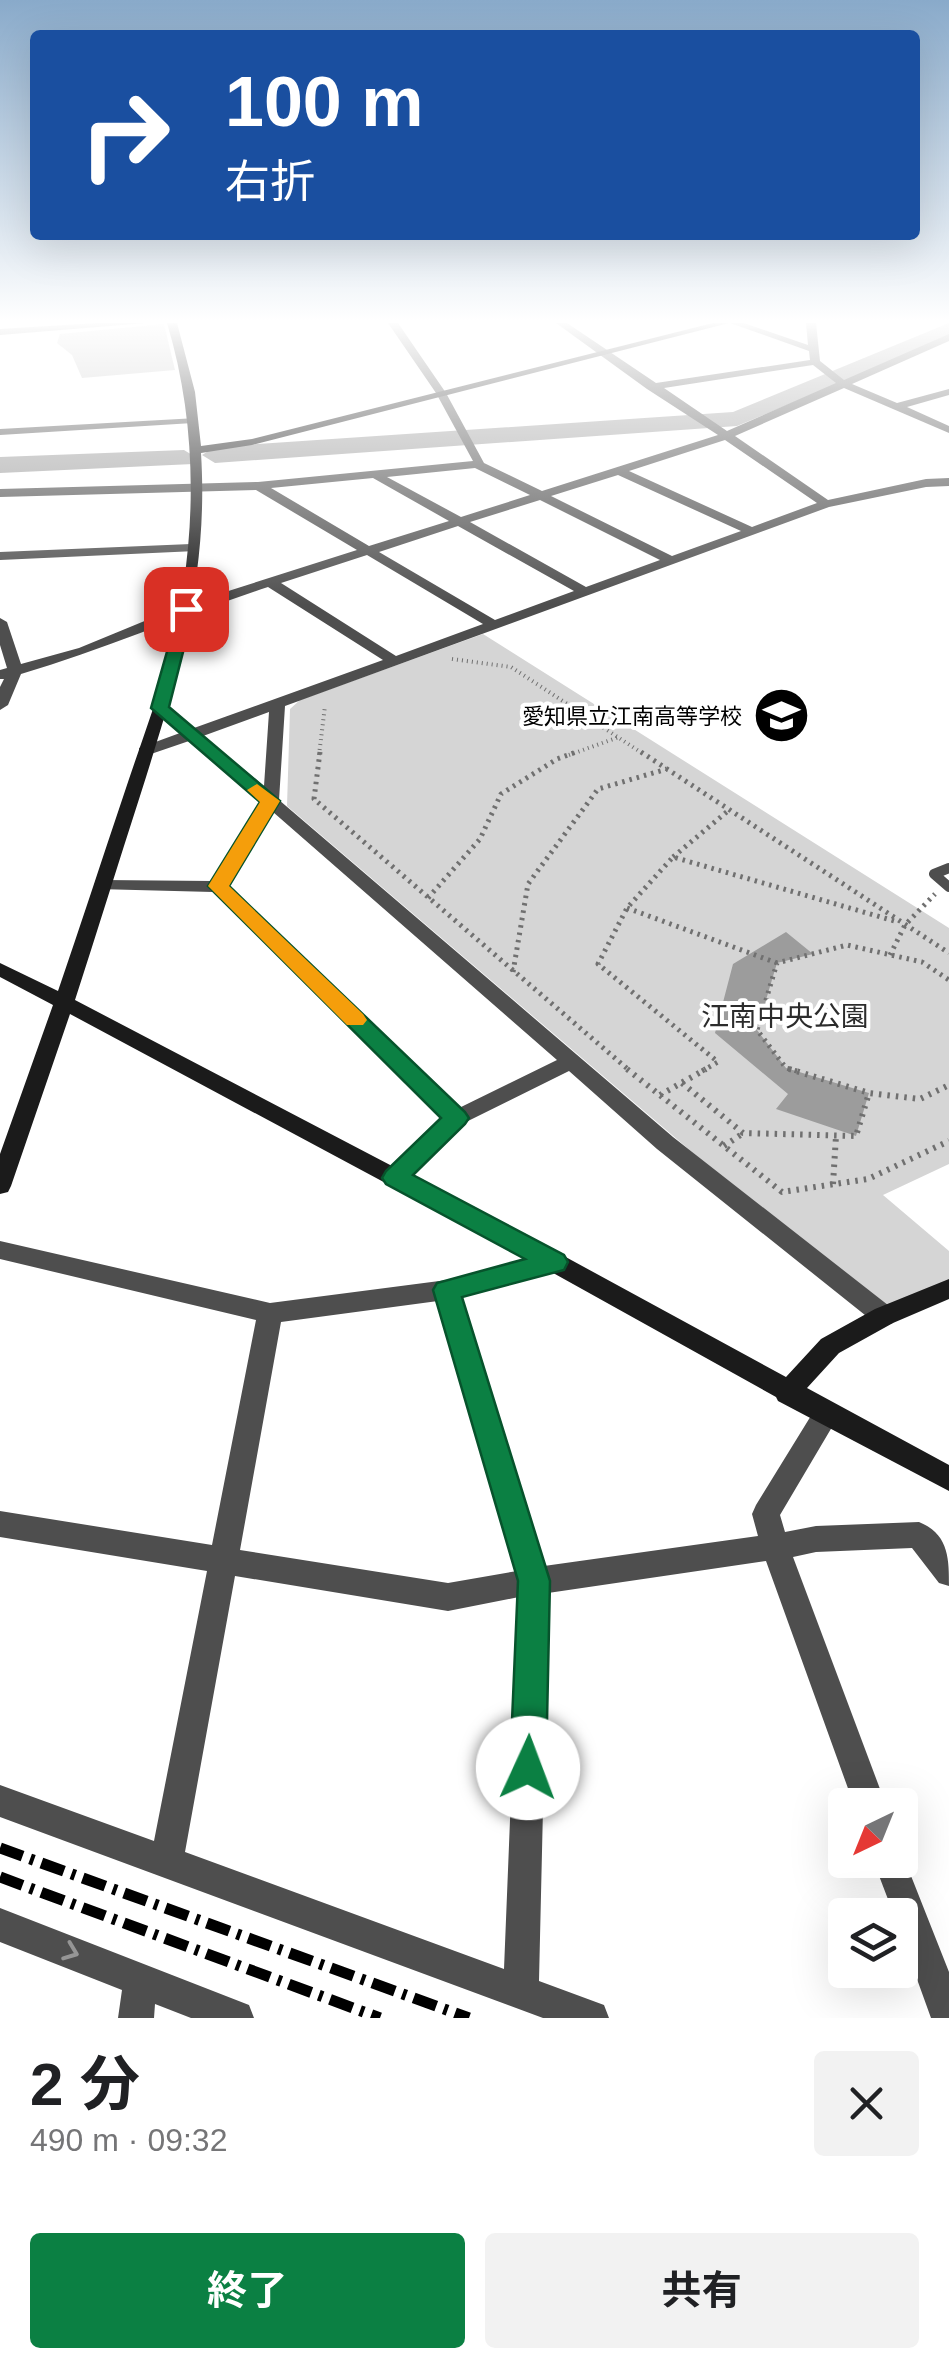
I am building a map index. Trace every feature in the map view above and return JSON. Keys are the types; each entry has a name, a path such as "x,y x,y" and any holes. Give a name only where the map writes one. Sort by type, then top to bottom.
{"street":[{"path":"196,450 252,442 348,417"},
{"path":"454,417 477,464"},
{"path":"695,417 826,504"},
{"path":"7,672 84,651 186,609 724,438 765,417"},
{"path":"919,417 949,430"},
{"path":"0,432 193,420 197,489 186,609 160,708 104,885 0,1186"},
{"path":"0,493 258,486 477,464 670,560"},
{"path":"619,471 752,531"},
{"path":"376,474 586,592"},
{"path":"145,752 826,504 926,483 945,486"},
{"path":"258,486 494,626"},
{"path":"0,556 191,548"},
{"path":"270,583 394,661"},
{"path":"0,705 7,672 1,626"},
{"path":"218,886 271,801 277,704"},
{"path":"160,708 665,1143 884,1316"},
{"path":"104,885 218,886 456,1118"},
{"path":"0,969 554,1262 949,1480"},
{"path":"395,1178 456,1118 571,1062"},
{"path":"0,1250 270,1313 446,1290 554,1262"},
{"path":"787,1392 830,1346 884,1316 949,1289"},
{"path":"446,1290 534,1581 521,1992"},
{"path":"168,1861 270,1313"},
{"path":"826,1414 766,1514 864,1788"},
{"path":"0,1524 448,1598 534,1581 816,1540 919,1535 949,1572"},
{"path":"0,1801 591,2018"},
{"path":"897,1878 949,2018"},
{"path":"0,1925 236,2018"},
{"path":"136,2018 141,1980"}],"lane":[{"path":"949,868 934,874 949,888"}],"path":[{"path":"450,659 511,668 949,953"},
{"path":"342,700 324,706 314,799 513,972 782,1192 868,1179 949,1141"},
{"path":"428,898 480,839 501,794 557,759 618,737"},
{"path":"513,972 528,884 598,790 667,769"},
{"path":"660,1095 718,1062 598,964 628,908 673,857 730,810"},
{"path":"673,857 905,924"},
{"path":"890,955 905,924 931,896 949,888"},
{"path":"628,908 777,963 846,946 922,962 949,980"},
{"path":"777,963 756,1030 786,1068 869,1093 920,1099 949,1085"},
{"path":"682,1082 743,1134"},
{"path":"724,1146 743,1134 856,1136 869,1093"},
{"path":"833,1184 836,1136"}],"green space":[{"name":"江南中央公園","path":"483,634 949,928 949,1164 883,1195 949,1251 949,1289 884,1316 287,806 290,709 300,700"}],"shaded area":[{"path":"786,932 813,954 777,963 757,1030 786,1068 869,1093 856,1136 776,1109 788,1094 715,1033 733,964"}],"waterway":[{"path":"215,455 741,417"},
{"path":"0,465 184,458"}],"railway":[{"path":"0,1848 469,2018"},
{"path":"0,1877 380,2018"}],"slow traffic":[{"path":"257,790 271,801 218,886 355,1020"}],"place":[{"name":"愛知県立江南高等学校","path":"781,716"}],"route":[{"path":"186,609 160,708 271,801 218,886 456,1118 395,1178 554,1262 446,1290 534,1581 528,1768"}]}
